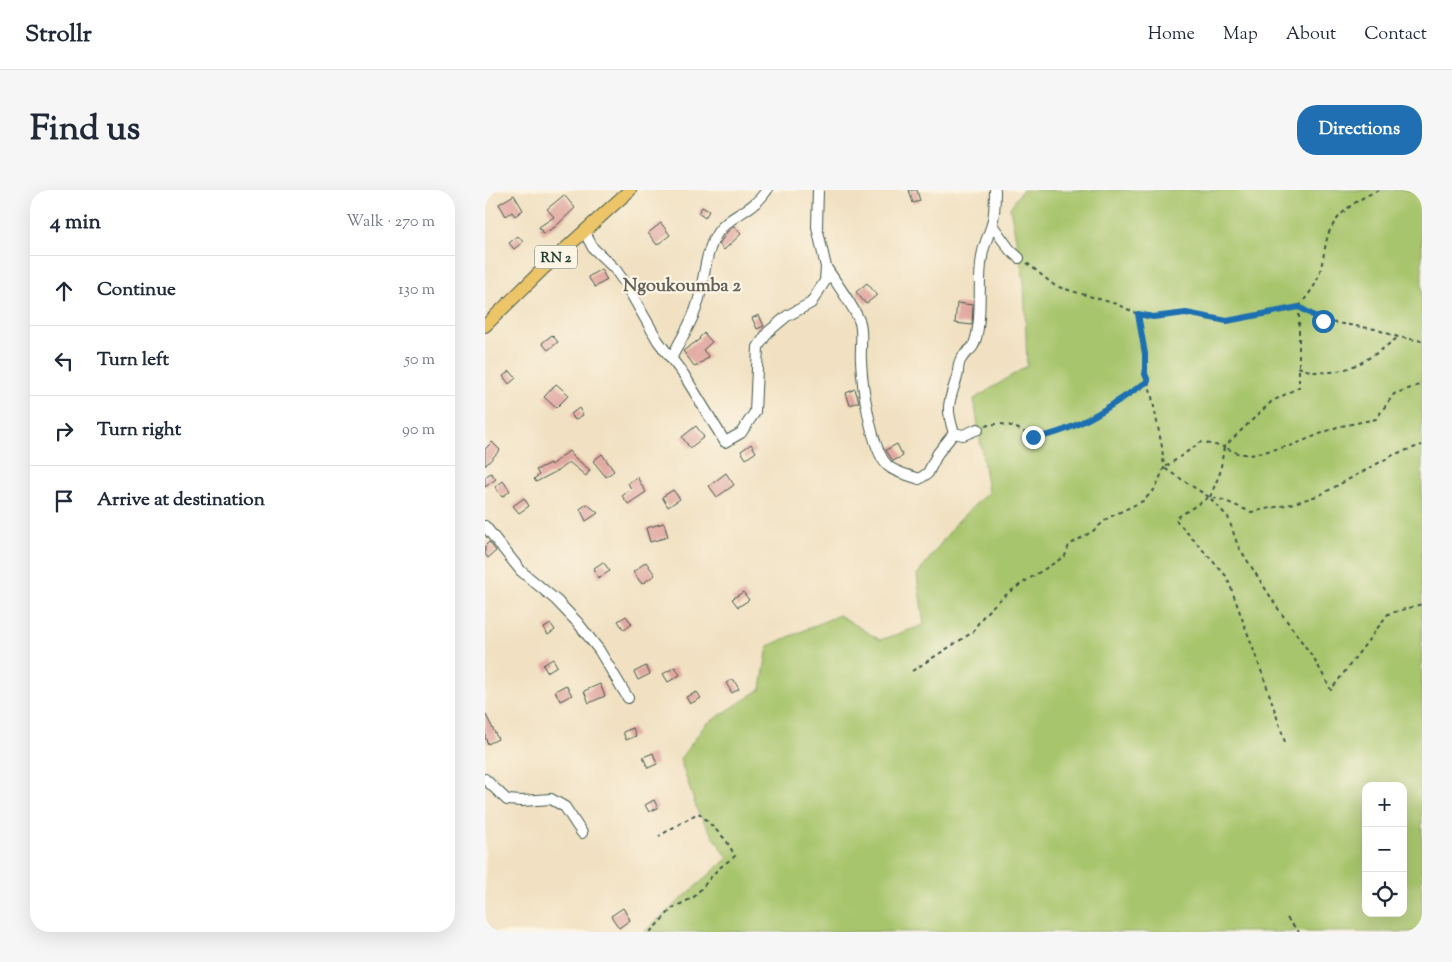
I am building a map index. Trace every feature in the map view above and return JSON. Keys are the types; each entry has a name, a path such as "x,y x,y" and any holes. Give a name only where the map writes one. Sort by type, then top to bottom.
{"main road":[{"name":"RN 2","path":"485,326 583,231 630,190"}],"street":[{"path":"671,357 689,328 699,302 708,253 718,232 735,215 755,204 767,190"},
{"path":"583,231 593,248 615,269 625,283 651,330 671,357 725,442 741,433 755,412 758,347 769,332 787,316 811,303 825,281 826,267 817,227 818,190"},
{"path":"954,433 949,417 948,404 957,376 958,364 962,356 972,349 976,339 980,314 982,258 992,225 995,190"},
{"path":"992,225 1010,250 1019,258"},
{"path":"826,267 846,297 860,323 861,364 866,402 874,436 888,465 900,472 919,478 928,473 938,453 954,433"},
{"path":"954,433 963,435 978,429"},
{"path":"485,526 521,571 556,600 578,622 599,650 628,698"},
{"path":"485,779 507,800 551,799 565,807 582,833"}],"path":[{"path":"1285,742 1227,577 1175,519 1210,497 1220,473 1224,448 1271,402 1299,387 1299,307 1318,280 1329,234 1339,218 1349,206 1379,190"},
{"path":"1019,258 1055,286 1116,304 1138,314 1153,317 1186,313 1227,321 1299,307 1323,321 1375,329 1398,337 1422,341"},
{"path":"912,671 973,632 978,622 995,603 1065,556 1069,545 1093,531 1108,518 1143,502 1155,489 1164,468 1162,447 1151,392 1145,374 1145,354 1138,314"},
{"path":"1298,367 1317,372 1337,371 1356,366 1373,357 1398,337"},
{"path":"978,429 987,425 1006,423 1033,437 1047,436 1084,421 1148,381"},
{"path":"1164,468 1201,442 1251,456 1293,445 1337,427 1376,419 1394,394 1422,384"},
{"path":"1210,497 1223,500 1251,512 1291,504 1320,495 1395,454 1422,445"},
{"path":"1164,468 1210,497 1228,517 1238,546 1279,610 1315,660 1331,690 1388,614 1422,604"},
{"path":"650,932 673,908 694,896 718,869 735,856 726,840 700,814 659,836"},
{"path":"1287,918 1299,932"}],"green space":[{"path":"1022,190 1422,190 1422,932 644,932 728,858 698,813 680,759 705,725 761,689 768,646 839,615 880,640 924,625 917,575 957,522 988,492 974,399 1027,366 1024,281 1010,208"}],"building":[{"path":"909,190 917,190 920,201 913,203"},
{"path":"514,195 523,210 515,216 512,212 506,216 499,204"},
{"path":"564,195 575,208 555,227 543,234 539,227 554,217 547,209"},
{"path":"702,207 709,211 705,218 698,213"},
{"path":"661,223 670,235 657,245 648,233"},
{"path":"734,226 741,234 724,250 719,244 727,232"},
{"path":"518,236 523,242 514,249 509,243"},
{"path":"601,269 607,280 595,287 588,277"},
{"path":"867,283 877,295 866,304 856,292"},
{"path":"957,303 973,305 972,325 955,323"},
{"path":"759,315 764,326 757,329 752,318"},
{"path":"704,333 712,342 703,350 709,357 695,367 683,351 700,339"},
{"path":"552,335 558,342 548,350 542,343"},
{"path":"510,371 516,378 509,384 503,376"},
{"path":"556,384 569,395 556,408 544,397"},
{"path":"855,389 859,402 850,405 846,393"},
{"path":"579,408 583,415 575,420 571,414"},
{"path":"696,426 704,437 690,448 682,437"},
{"path":"492,442 500,450 485,466 485,449"},
{"path":"751,444 756,452 746,459 741,451"},
{"path":"897,444 903,456 893,461 886,450"},
{"path":"569,451 590,470 586,476 569,462 559,470 536,482 534,479 539,475 536,470 550,463 551,465"},
{"path":"602,454 614,471 606,477 593,461"},
{"path":"491,473 496,479 485,487 485,477"},
{"path":"726,473 734,485 717,497 709,486"},
{"path":"637,477 646,492 628,504 622,496 631,489 628,483"},
{"path":"503,481 510,491 502,497 495,487"},
{"path":"673,490 680,499 668,507 662,497"},
{"path":"524,498 529,506 519,513 513,506"},
{"path":"587,504 598,513 586,521 580,509"},
{"path":"664,523 668,537 650,542 646,528"},
{"path":"489,542 496,551 488,558 485,554 485,546"},
{"path":"603,562 610,571 598,578 594,568"},
{"path":"646,562 655,575 642,584 633,572"},
{"path":"743,592 749,600 738,607 732,599"},
{"path":"626,616 632,624 624,630 618,621"},
{"path":"551,624 555,630 548,635 544,628"},
{"path":"553,659 557,666 547,672 543,665"},
{"path":"646,666 650,674 638,680 634,672"},
{"path":"675,667 680,675 668,682 663,674"},
{"path":"733,679 739,689 732,693 726,683"},
{"path":"600,684 605,696 589,703 584,691"},
{"path":"566,685 572,695 560,701 555,691"},
{"path":"697,692 701,698 690,704 686,697"},
{"path":"485,713 498,739 488,744 485,737"},
{"path":"633,728 636,736 626,740 623,732"},
{"path":"653,753 657,764 648,768 643,757"},
{"path":"654,800 658,808 649,812 645,805"},
{"path":"623,908 630,920 619,928 611,916"}],"district":[{"name":"Ngoukoumba 2","path":"682,285"}],"route":[{"path":"1033,437 1047,436 1084,421 1148,381 1145,374 1145,354 1138,314 1153,317 1186,313 1227,321 1299,307 1323,321"}]}
